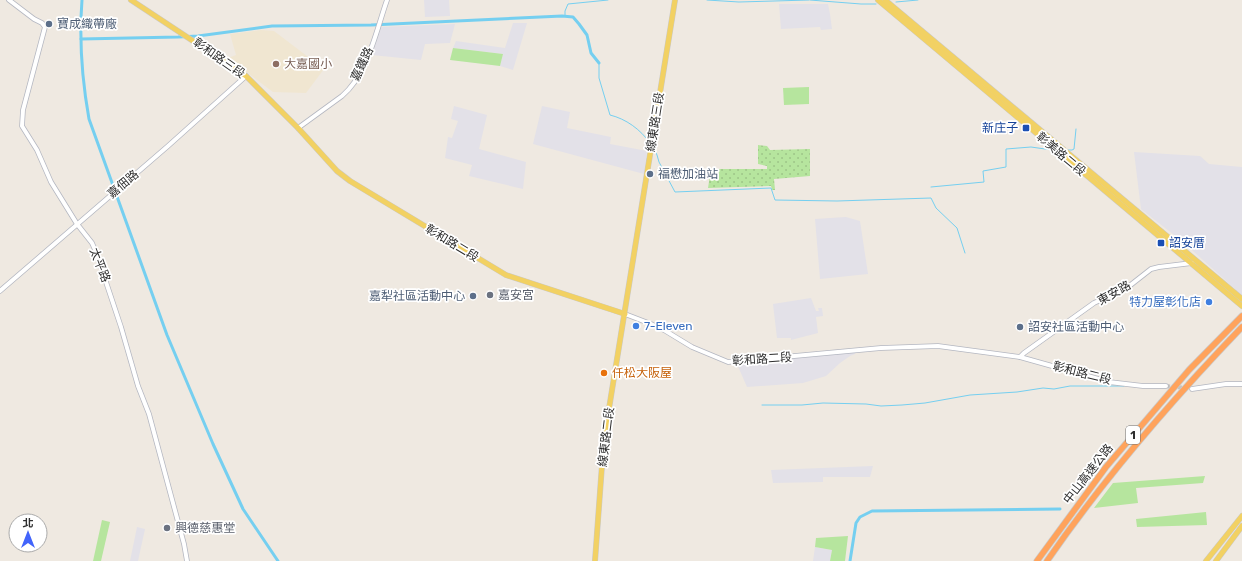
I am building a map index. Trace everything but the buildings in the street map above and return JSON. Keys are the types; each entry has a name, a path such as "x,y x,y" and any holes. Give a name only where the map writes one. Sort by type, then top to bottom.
{"highway":[{"name":"中山高速公路","path":"1037,561 1106,467 1189,370 1241,317"},
{"name":"中山高速公路","path":"1047,561 1075,521 1151,426 1179,393 1242,327"}],"main road":[{"name":"彰和路三段","path":"131,0 246,76 298,128"},
{"name":"線東路三段","path":"625,314 675,0"},
{"name":"彰美路二段","path":"881,1 953,60 1091,179 1242,299"},
{"name":"彰和路二段","path":"298,128 337,171 350,181 506,275 625,314"},
{"name":"彰美路二段","path":"1193,261 1242,306"},
{"name":"線東路二段","path":"595,561 602,465 607,424 625,314"},
{"path":"1206,561 1242,516"},
{"path":"1216,561 1242,526"}],"street":[{"name":"太平路","path":"8,0 16,7 42,23 45,27 23,110 22,126 37,150 52,182 77,224 92,243 96,252 122,327 138,386 148,414 184,544 187,561"},
{"name":"嘉鐵路","path":"298,128 349,90 364,68 387,0"},
{"name":"嘉佃路","path":"0,291 168,146 246,76"},
{"name":"東安路","path":"1020,357 1094,303 1128,287 1151,269 1193,261"},
{"name":"彰和路二段","path":"625,314 664,330 692,347 728,362 881,348 938,346 1020,357 1109,382 1143,386 1166,386"},
{"path":"1192,388 1226,384 1242,384"}],"shaded area":[{"path":"424,0 449,0 450,16 425,17"},
{"path":"779,4 828,4 832,29 821,30 820,27 781,29"},
{"path":"513,23 527,23 513,70 500,66 503,54 453,48 456,41 505,48"},
{"path":"455,24 450,43 425,44 421,60 372,55 381,27"},
{"name":"大嘉國小","path":"261,30 274,31 324,69 306,93 273,92 228,58 236,55 230,34"},
{"path":"454,106 487,115 479,149 526,162 523,189 469,176 472,165 445,158 448,137 452,138 458,121 451,119"},
{"path":"542,106 570,112 567,128 611,137 610,144 647,151 644,174 533,144"},
{"path":"1134,152 1200,156 1209,164 1242,167 1242,295 1183,242 1141,209"},
{"path":"846,217 860,221 868,274 820,279 815,219"},
{"path":"811,298 816,311 819,311 818,308 822,308 823,316 816,317 818,333 791,340 791,338 777,338 773,304"},
{"path":"855,352 855,354 840,363 826,376 803,383 747,387 737,364"},
{"path":"873,466 870,477 823,477 823,482 773,483 771,470"},
{"path":"137,527 145,529 138,561 130,561"},
{"path":"815,547 832,550 830,561 813,561"}],"green space":[{"path":"453,48 503,54 500,66 450,60"},
{"path":"809,87 809,104 784,105 783,88"},
{"path":"758,145 767,146 770,150 810,149 810,176 774,179 775,190 772,190 771,186 708,188 711,169 767,169 767,166 758,164"},
{"path":"1205,476 1203,483 1136,488 1138,503 1094,508 1113,483"},
{"path":"1206,512 1207,525 1137,527 1136,519"},
{"path":"102,520 110,522 101,561 93,561"},
{"path":"848,536 845,561 830,561 832,550 815,547 816,538"}],"waterway":[{"path":"82,0 82,60 89,119 167,335 213,444 243,509 278,561"},
{"path":"565,16 565,11 568,4 608,0"},
{"path":"707,0 739,2 809,0"},
{"path":"810,0 876,4"},
{"path":"896,2 918,0"},
{"path":"81,39 198,36 272,26 371,25 562,16 573,17 579,24 587,35 591,53 599,63"},
{"path":"599,63 599,78 610,115 622,119 632,125 642,133 650,143"},
{"path":"1067,150 1074,149 1076,129"},
{"path":"653,147 675,192 771,188 775,200 837,201 931,198 936,208 957,228 965,253"},
{"path":"931,187 984,182 983,171 1006,167 1006,149 1031,147 1052,150"},
{"path":"762,405 802,405 823,403 866,404 881,406 902,405 925,403 970,395 1017,392 1043,388 1054,389 1070,386 1124,386"},
{"path":"850,561 856,523 860,517 872,511 1060,509"}],"tunnel":[{"path":"1166,386 1186,388"}],"place":[{"name":"寶成織帶廠","path":"49,24"},
{"name":"大嘉國小","path":"276,64"},
{"name":"新庄子","path":"1026,128"},
{"name":"福懋加油站","path":"650,174"},
{"name":"詔安厝","path":"1161,243"},
{"name":"嘉安宮","path":"490,295"},
{"name":"嘉犁社區活動中心","path":"473,296"},
{"name":"特力屋彰化店","path":"1209,302"},
{"name":"7-Eleven","path":"636,326"},
{"name":"詔安社區活動中心","path":"1020,327"},
{"name":"仟松大阪屋","path":"604,373"},
{"name":"興德慈惠堂","path":"167,528"}]}
